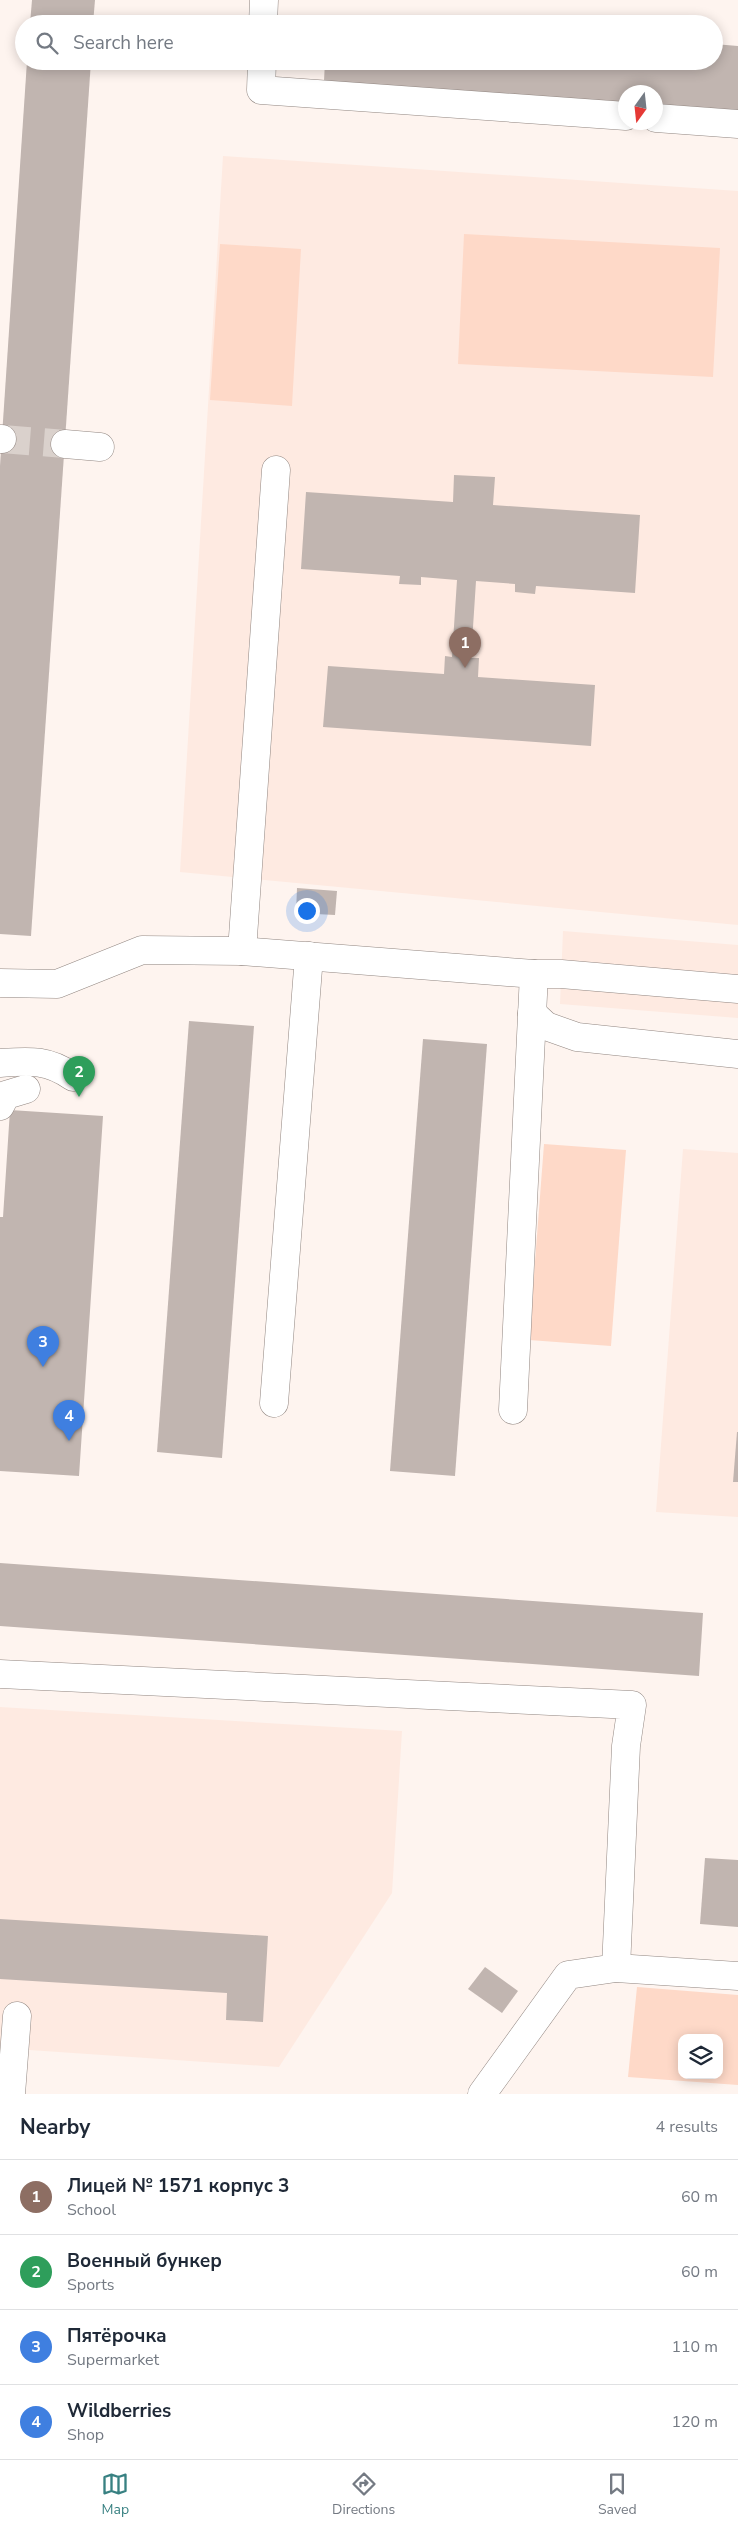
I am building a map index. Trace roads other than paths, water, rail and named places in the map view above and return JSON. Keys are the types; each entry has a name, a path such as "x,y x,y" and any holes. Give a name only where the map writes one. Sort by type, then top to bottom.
{"lane":[{"path":"263,15 264,0"},
{"path":"262,70 261,90 618,115"},
{"path":"663,119 738,124"},
{"path":"65,444 100,447"},
{"path":"242,951 276,470"},
{"path":"0,983 57,984 142,950 242,951 738,989"},
{"path":"274,1403 309,956"},
{"path":"513,1410 534,974"},
{"path":"532,1013 546,1026 577,1037 738,1054"},
{"path":"0,1064 31,1061 58,1066 73,1077"},
{"path":"0,1106 6,1095 26,1089"},
{"path":"0,1674 632,1705 626,1746 616,1968"},
{"path":"482,2094 568,1975 616,1968 738,1976"},
{"path":"11,2094 17,2016"}],"tunnel":[{"path":"2,439 65,444"}],"place":[{"name":"Лицей № 1571 корпус 3","path":"465,668"},
{"name":"Военный бункер","path":"79,1097"},
{"name":"Пятёрочка","path":"43,1367"},
{"name":"Wildberries","path":"69,1441"}]}
